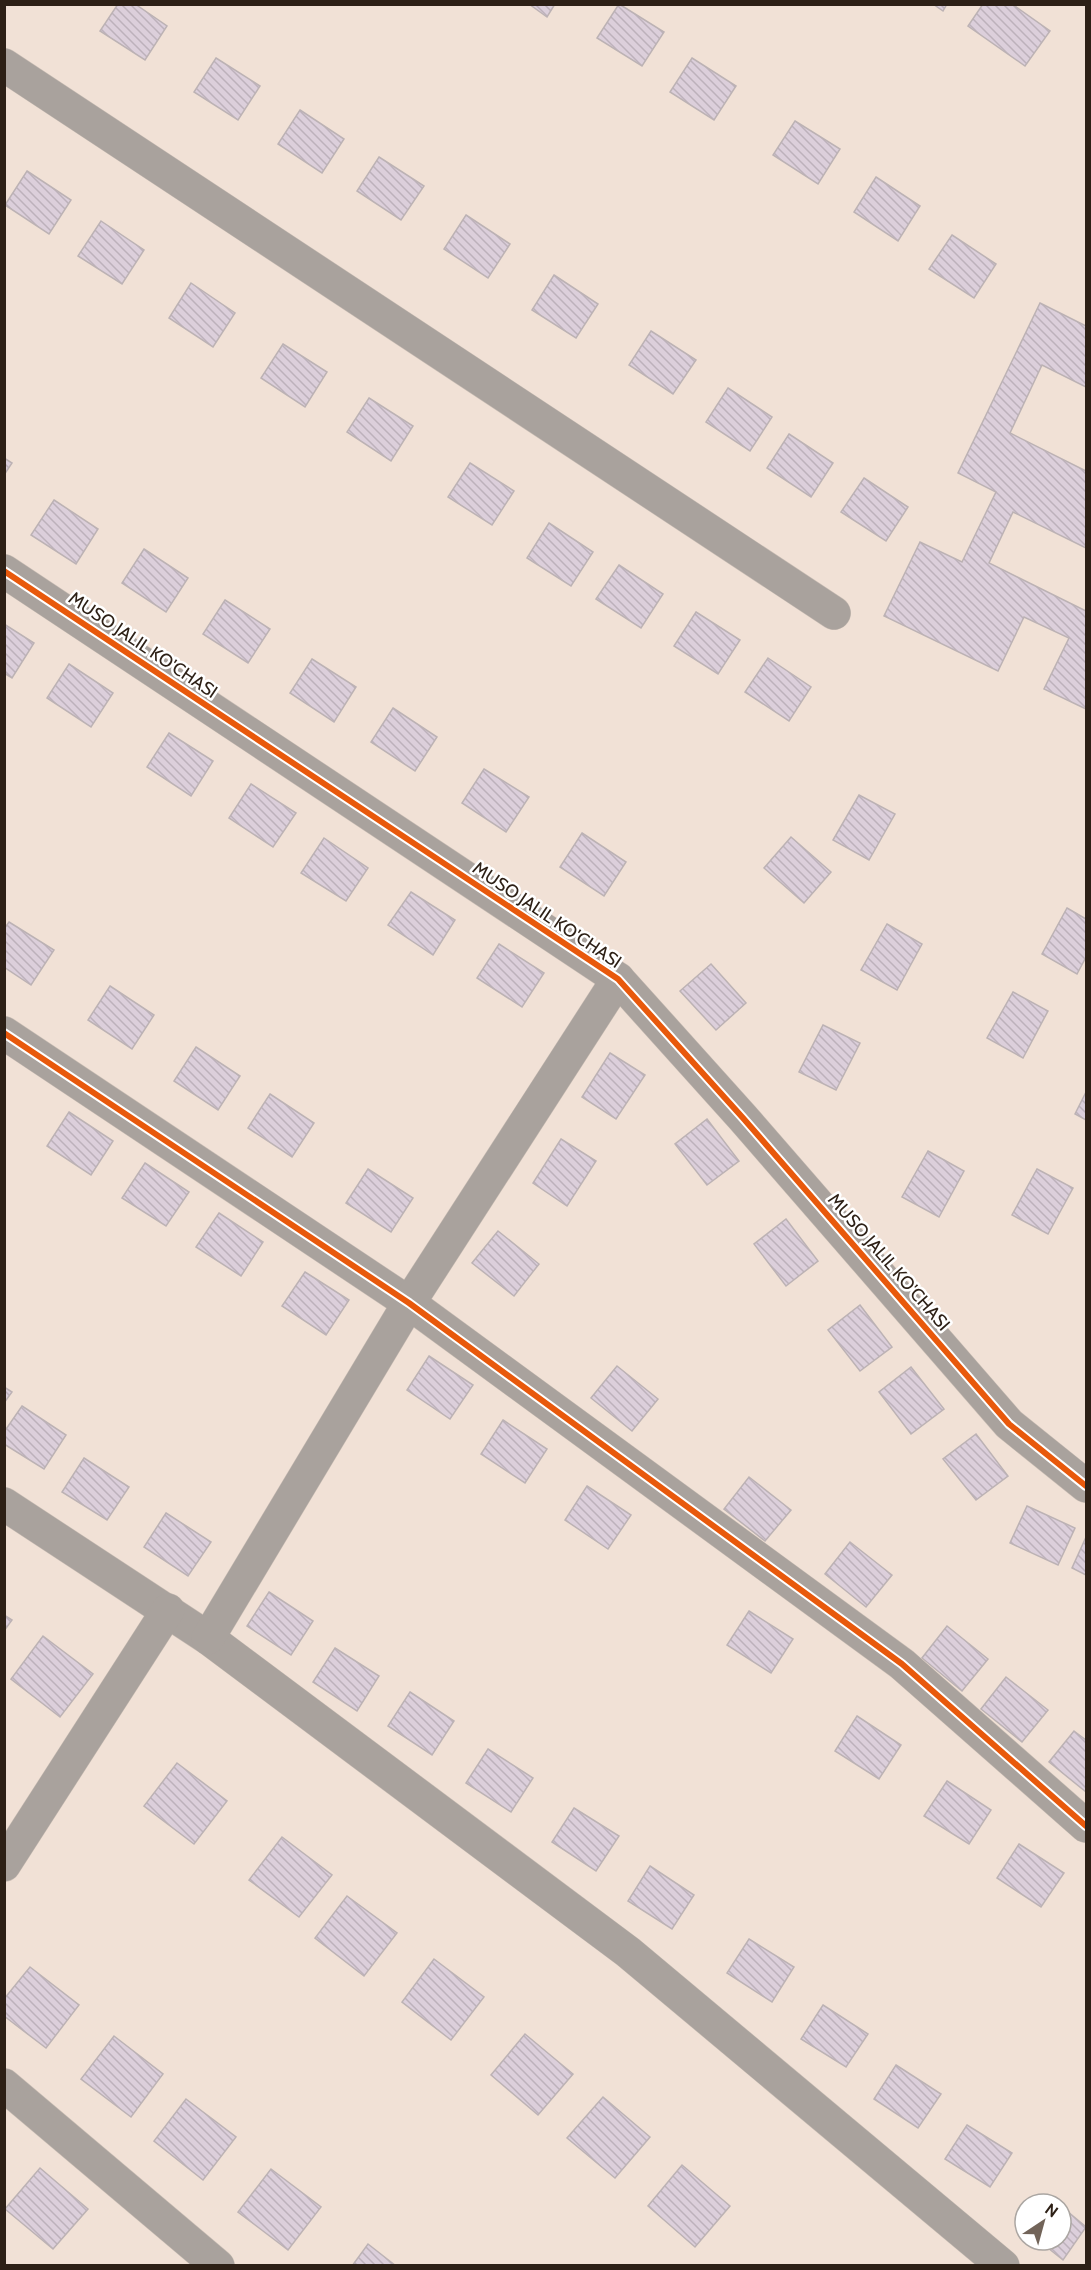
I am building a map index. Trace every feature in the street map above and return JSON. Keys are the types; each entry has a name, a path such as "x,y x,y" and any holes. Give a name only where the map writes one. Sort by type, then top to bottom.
{"street":[{"path":"4,64 834,613"},
{"name":"MUSO JALIL KO'CHASI","path":"4,571 618,979 743,1118 1009,1424 1086,1486"},
{"path":"208,1638 409,1303 618,979"},
{"path":"4,1033 409,1303 902,1664 1086,1826"},
{"path":"4,1504 208,1638 628,1952 1003,2265"},
{"path":"4,1865 168,1610"},
{"path":"8,2096 218,2265"}],"building":[{"path":"118,4 135,4 167,26 145,60 100,31"},
{"path":"529,4 555,4 547,17"},
{"path":"619,4 664,32 642,66 597,38"},
{"path":"933,4 947,4 943,11"},
{"path":"983,4 1012,4 1050,31 1025,66 968,26"},
{"path":"216,58 260,86 238,120 194,92"},
{"path":"692,58 736,86 714,120 670,92"},
{"path":"300,110 344,139 322,173 278,144"},
{"path":"795,121 840,149 818,184 773,155"},
{"path":"379,157 424,186 401,220 357,191"},
{"path":"27,171 71,200 49,234 5,205"},
{"path":"876,177 920,206 898,241 854,212"},
{"path":"466,215 510,244 488,278 444,249"},
{"path":"101,221 144,250 122,284 78,256"},
{"path":"952,235 996,264 974,298 929,269"},
{"path":"554,275 598,304 576,338 532,310"},
{"path":"191,283 235,313 213,347 169,318"},
{"path":"1040,303 1086,326 1086,387 1042,365 1010,433 1086,471 1086,548 1013,512 989,563 1086,611 1086,709 1044,689 1069,638 1024,617 998,671 884,616 920,542 962,562 996,492 958,473"},
{"path":"651,331 696,360 673,394 629,365"},
{"path":"283,344 327,372 305,407 261,378"},
{"path":"728,388 772,417 750,451 706,422"},
{"path":"369,398 413,426 391,461 347,432"},
{"path":"789,434 833,463 811,497 767,468"},
{"path":"4,458 12,463 4,475"},
{"path":"470,463 514,491 492,525 448,497"},
{"path":"864,478 908,507 886,541 841,512"},
{"path":"54,500 98,529 76,564 31,535"},
{"path":"549,523 593,552 571,586 527,558"},
{"path":"144,549 188,578 166,612 122,583"},
{"path":"619,565 663,594 641,628 596,599"},
{"path":"225,600 270,629 248,663 203,634"},
{"path":"696,612 740,640 718,674 674,646"},
{"path":"4,624 34,643 12,678 4,673"},
{"path":"768,658 811,687 789,721 745,692"},
{"path":"312,659 356,687 334,722 290,693"},
{"path":"69,664 113,693 91,727 47,698"},
{"path":"393,708 437,737 415,771 371,742"},
{"path":"169,733 213,761 191,796 147,767"},
{"path":"484,769 529,797 506,832 462,803"},
{"path":"251,784 296,813 273,847 229,818"},
{"path":"859,795 895,814 869,860 833,840"},
{"path":"582,833 626,862 604,896 560,867"},
{"path":"791,837 831,872 804,903 764,868"},
{"path":"324,838 368,868 346,901 301,873"},
{"path":"411,892 455,920 433,955 388,925"},
{"path":"1067,908 1086,919 1086,957 1077,974 1042,954"},
{"path":"9,922 54,950 31,985 4,967 4,929"},
{"path":"887,924 922,944 897,990 861,970"},
{"path":"499,944 544,973 522,1007 477,978"},
{"path":"711,964 746,1003 716,1030 680,991"},
{"path":"110,986 154,1015 132,1049 88,1020"},
{"path":"1013,992 1048,1011 1023,1058 987,1038"},
{"path":"823,1025 860,1043 836,1090 799,1072"},
{"path":"196,1047 240,1076 218,1110 174,1081"},
{"path":"610,1053 645,1075 616,1119 582,1097"},
{"path":"1086,1092 1086,1120 1075,1114"},
{"path":"270,1094 314,1123 292,1157 248,1128"},
{"path":"69,1112 113,1141 91,1175 47,1146"},
{"path":"707,1119 739,1161 707,1185 675,1144"},
{"path":"561,1139 596,1161 567,1206 533,1183"},
{"path":"928,1151 964,1171 939,1217 902,1197"},
{"path":"145,1163 189,1192 166,1226 122,1198"},
{"path":"368,1169 413,1198 391,1232 346,1203"},
{"path":"1037,1169 1073,1188 1048,1234 1012,1215"},
{"path":"219,1213 263,1242 241,1276 196,1247"},
{"path":"786,1219 818,1261 786,1286 754,1244"},
{"path":"498,1231 539,1264 514,1296 472,1263"},
{"path":"305,1272 349,1300 326,1335 282,1306"},
{"path":"860,1305 892,1347 860,1371 828,1330"},
{"path":"429,1356 473,1385 450,1419 407,1390"},
{"path":"617,1366 658,1399 632,1431 591,1398"},
{"path":"911,1367 944,1409 911,1434 879,1392"},
{"path":"4,1387 12,1392 4,1403"},
{"path":"22,1406 66,1435 44,1469 4,1444 4,1432"},
{"path":"503,1420 547,1449 525,1483 481,1454"},
{"path":"976,1434 1008,1476 976,1500 943,1459"},
{"path":"84,1458 129,1487 107,1520 62,1492"},
{"path":"749,1477 791,1510 765,1541 724,1509"},
{"path":"587,1486 631,1515 608,1549 565,1520"},
{"path":"1027,1506 1075,1528 1058,1565 1010,1543"},
{"path":"166,1513 211,1542 188,1576 144,1547"},
{"path":"1086,1537 1086,1575 1072,1568"},
{"path":"850,1542 892,1575 866,1607 825,1574"},
{"path":"269,1592 313,1621 291,1655 247,1626"},
{"path":"749,1611 793,1639 771,1673 727,1645"},
{"path":"4,1615 12,1620 4,1631"},
{"path":"947,1626 988,1659 962,1691 922,1658"},
{"path":"43,1636 93,1674 60,1717 11,1679"},
{"path":"335,1648 379,1676 357,1711 313,1682"},
{"path":"1006,1677 1048,1710 1022,1742 981,1709"},
{"path":"410,1692 454,1721 432,1755 388,1726"},
{"path":"857,1716 901,1745 879,1779 835,1751"},
{"path":"1074,1731 1086,1740 1086,1792 1049,1762"},
{"path":"488,1749 533,1778 511,1812 466,1783"},
{"path":"177,1763 227,1801 194,1844 144,1806"},
{"path":"947,1781 991,1810 969,1844 924,1816"},
{"path":"574,1808 619,1836 596,1871 552,1842"},
{"path":"282,1837 332,1875 299,1917 249,1880"},
{"path":"1019,1844 1064,1873 1041,1907 997,1878"},
{"path":"650,1866 694,1895 672,1929 628,1901"},
{"path":"347,1896 397,1933 364,1976 315,1938"},
{"path":"749,1939 794,1967 772,2002 727,1973"},
{"path":"434,1959 484,1997 451,2040 402,2002"},
{"path":"30,1967 79,2005 46,2048 4,2016 4,1999"},
{"path":"823,2005 868,2034 846,2067 801,2039"},
{"path":"525,2034 573,2074 538,2115 491,2075"},
{"path":"114,2036 163,2074 131,2117 81,2079"},
{"path":"896,2065 941,2094 918,2128 874,2099"},
{"path":"603,2097 650,2137 615,2178 567,2138"},
{"path":"186,2099 236,2137 203,2180 154,2141"},
{"path":"967,2125 1012,2153 990,2187 945,2159"},
{"path":"682,2165 730,2206 695,2247 648,2206"},
{"path":"40,2168 88,2209 53,2249 5,2209"},
{"path":"271,2169 321,2207 288,2250 238,2212"},
{"path":"1073,2216 1086,2227 1073,2246"},
{"path":"368,2244 396,2266 352,2266"},
{"path":"1053,2252 1069,2252 1063,2260"}],"cycle path":[{"path":"4,571 618,979 743,1118 1009,1424 1086,1486"},
{"path":"4,1033 409,1303 902,1664 1086,1826"}]}
